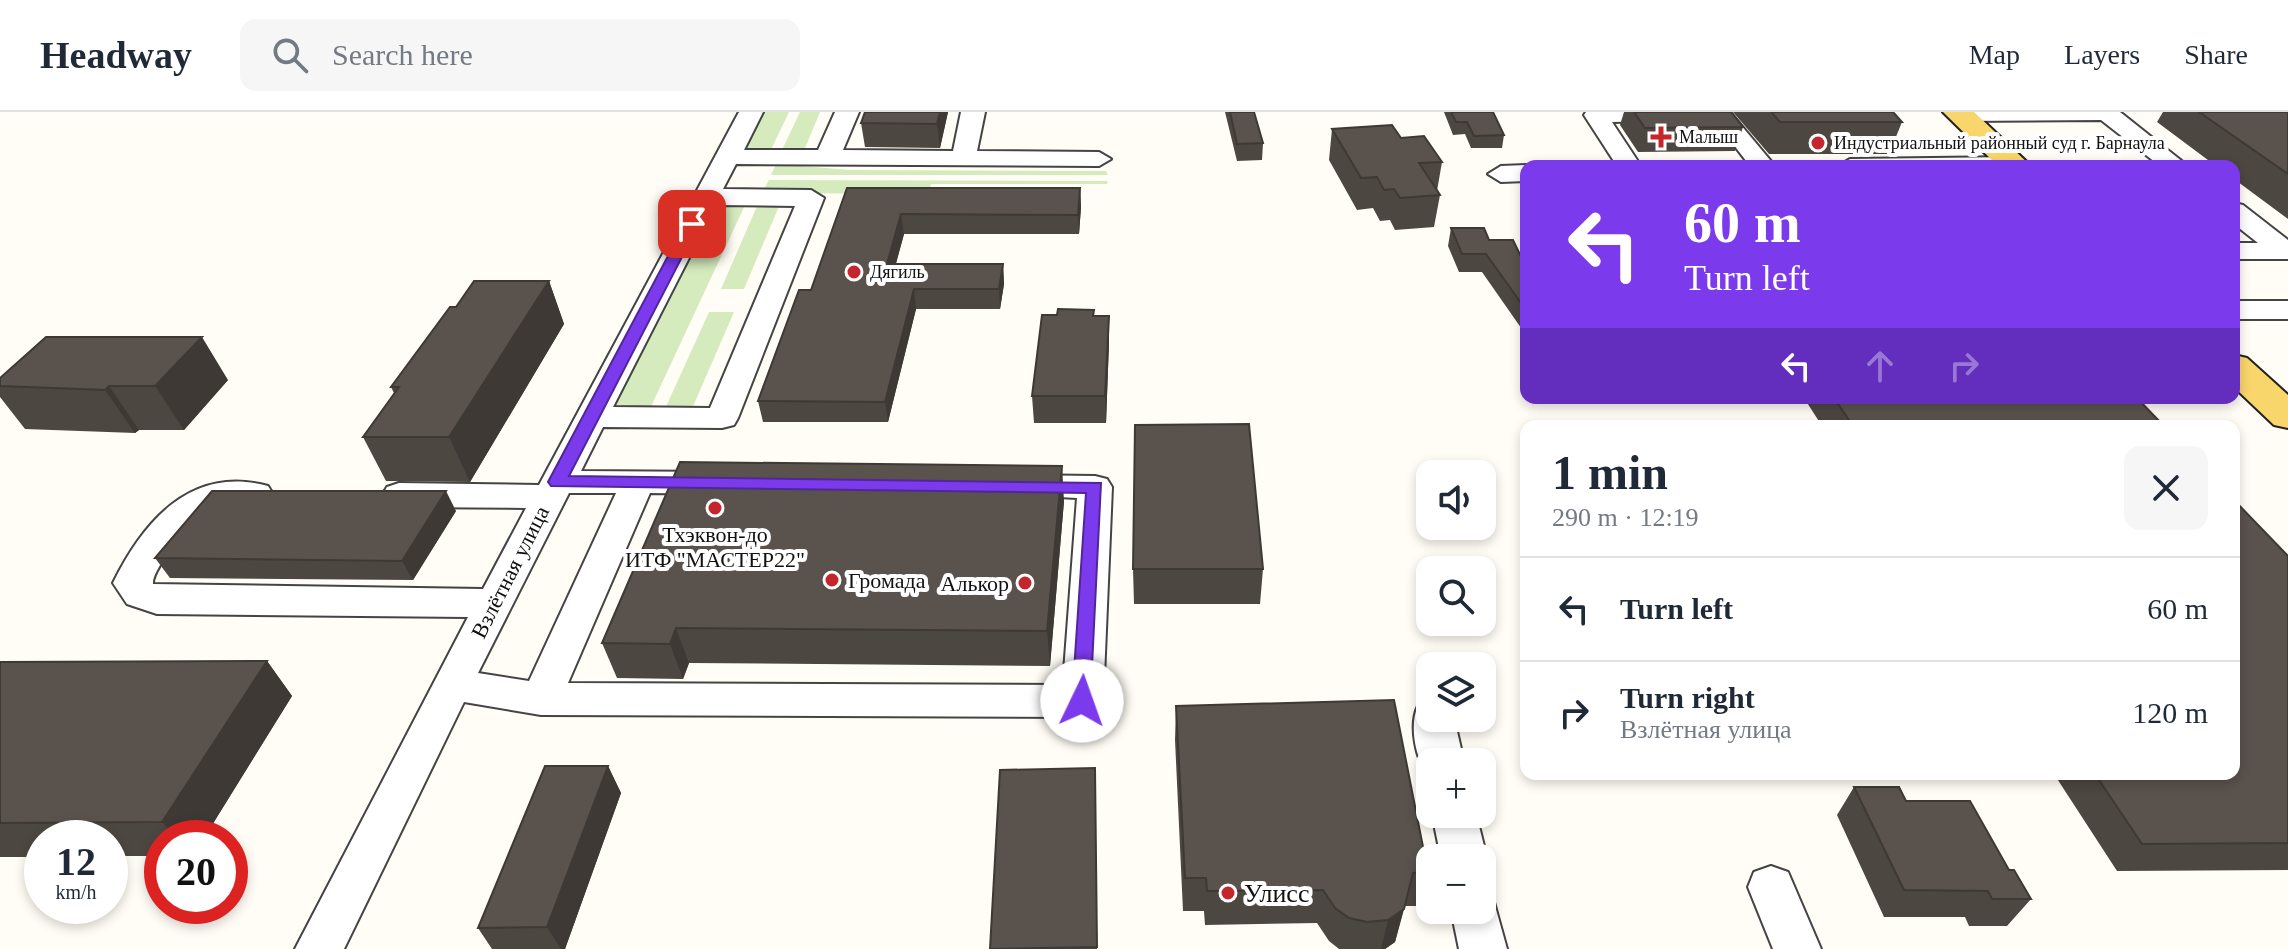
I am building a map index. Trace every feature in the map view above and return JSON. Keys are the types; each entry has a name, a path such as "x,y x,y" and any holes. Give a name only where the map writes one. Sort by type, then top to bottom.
{"main road":[{"path":"1958,113 2009,160"},
{"path":"2240,372 2288,416"}],"street":[{"name":"Взлётная улица","path":"319,949 452,684 751,112"},
{"path":"827,158 847,112"},
{"path":"963,159 973,112"},
{"path":"1625,160 1596,115 1711,113 1725,118 1758,160"},
{"path":"1958,113 2107,113 2168,160"},
{"path":"727,157 1099,159"},
{"path":"591,417 722,418 811,198 706,197"},
{"path":"2240,216 2285,251 2240,251"},
{"path":"2240,310 2288,310"},
{"path":"541,699 638,482"},
{"path":"371,495 553,489 638,482 749,483"},
{"path":"452,684 541,699 1082,701 1095,487 985,486"},
{"path":"292,494 211,495 193,503 138,566 132,583 140,594 157,600 494,603"},
{"path":"1771,887 1797,949"},
{"path":"1478,924 1483,949"}],"green space":[{"path":"759,112 789,112 770,152 741,148"},
{"path":"800,112 820,112 803,153 781,152"},
{"path":"776,164 850,170 1106,171 1108,175 771,175"},
{"path":"769,180 1108,181 1107,184 931,184 928,194 762,193"},
{"path":"746,203 648,413 615,408 611,402 714,208"},
{"path":"758,204 780,204 744,289 721,289"},
{"path":"709,312 734,312 691,411 664,411"}],"building":[{"path":"865,112 940,112 937,124 861,123"},
{"path":"1230,112 1254,112 1263,143 1237,144"},
{"path":"1451,112 1493,112 1504,135 1474,136 1467,122 1456,122"},
{"path":"1634,112 1731,112 1743,127 1645,128"},
{"path":"1771,112 1893,112 1902,122 1780,122"},
{"path":"2199,112 2288,112 2288,174"},
{"path":"1392,125 1401,138 1424,136 1442,162 1419,163 1440,195 1400,198 1394,189 1384,190 1377,177 1361,178 1332,129"},
{"path":"847,188 1080,188 1078,215 901,214 887,264 1003,264 999,289 914,289 885,402 758,401 799,290 811,290"},
{"path":"1451,228 1484,228 1489,240 1513,240 1520,255 1520,302 1486,254 1462,254"},
{"path":"474,281 549,281 449,437 363,437 399,387 391,387 450,307 456,307"},
{"path":"1058,309 1094,310 1093,316 1109,316 1105,396 1032,396 1042,315 1057,315"},
{"path":"46,337 202,337 155,386 109,386 105,390 0,386 0,378"},
{"path":"1838,404 2143,404 2158,420 1849,420"},
{"path":"1249,424 1263,569 1133,569 1135,425"},
{"path":"680,462 1062,466 1047,631 676,628 670,644 602,643"},
{"path":"212,491 446,491 402,561 155,558"},
{"path":"2240,506 2288,556 2288,843 2142,844 2099,780 2240,780"},
{"path":"267,661 163,820 24,820 24,823 0,823 0,662"},
{"path":"1394,700 1416,811 1416,828 1419,828 1422,844 1416,844 1416,873 1413,873 1404,909 1388,920 1367,922 1349,918 1335,908 1323,890 1207,891 1206,878 1185,878 1176,706"},
{"path":"545,766 608,766 547,927 478,928"},
{"path":"1095,768 1097,947 990,949 1000,770"},
{"path":"1854,787 1899,787 1906,801 1970,801 2009,870 2014,870 2031,899 1992,899 1988,891 1904,890"}],"place":[{"name":"Малыш","path":"1661,137"},
{"name":"Индустриальный районный суд г. Барнаула","path":"1818,143"},
{"name":"Дягиль","path":"854,272"},
{"name":"Тхэквон-до ИТФ \"МАСТЕР22\"","path":"715,508"},
{"name":"Громада","path":"832,580"},
{"name":"Алькор","path":"1025,583"},
{"name":"Улисс","path":"1228,893"}],"route":[{"path":"692,224 557,482 1095,487 1082,701"}]}
